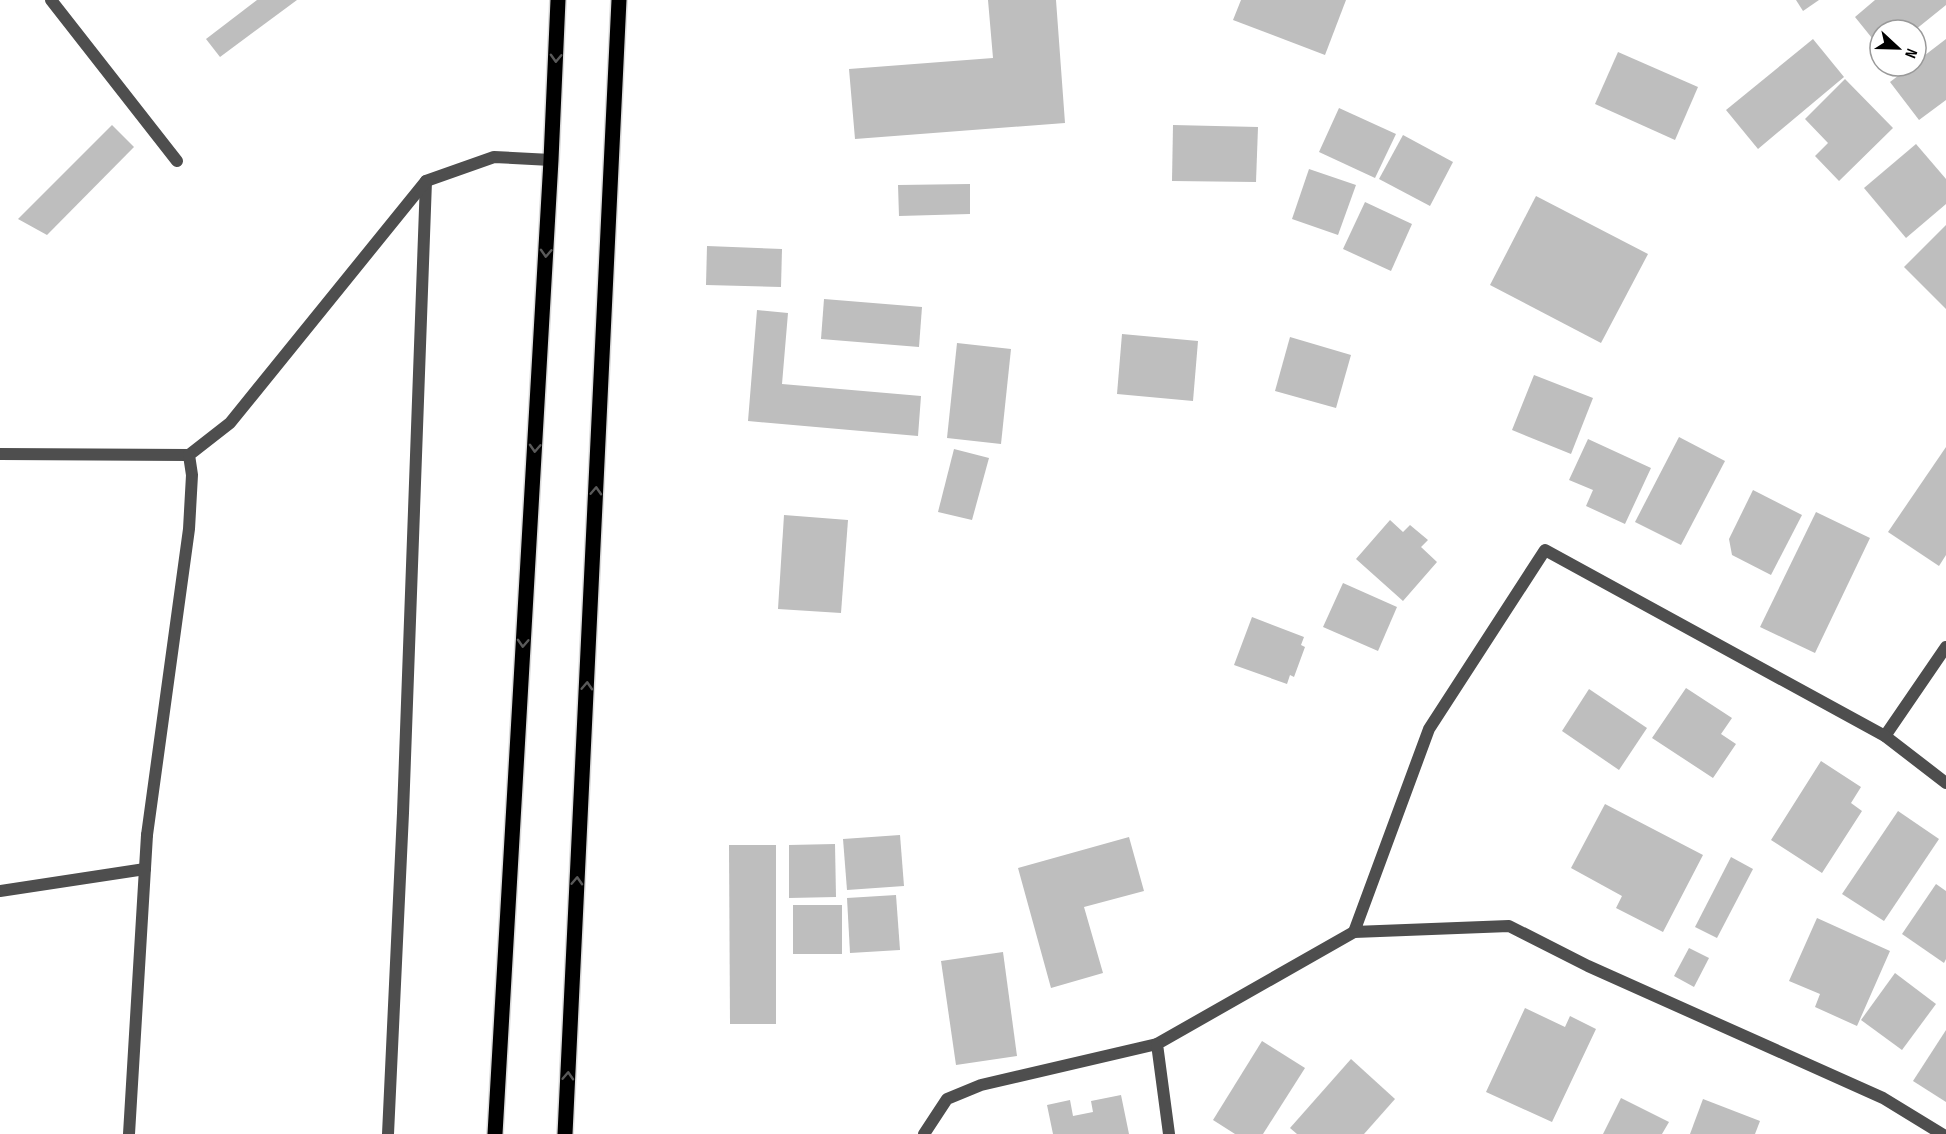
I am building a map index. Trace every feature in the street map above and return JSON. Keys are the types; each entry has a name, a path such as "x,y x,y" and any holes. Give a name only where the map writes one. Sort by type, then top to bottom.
{"main road":[{"path":"495,1134 551,160 558,0"},
{"path":"565,1134 619,0"}],"street":[{"path":"51,0 177,161"},
{"path":"0,454 189,455 231,423 426,180 494,157 551,160"},
{"path":"388,1134 403,813 426,180"},
{"path":"129,1134 147,835 189,530 192,475 189,455"},
{"path":"1354,932 1429,729 1545,550 1885,736 1946,783"},
{"path":"1885,736 1946,647"},
{"path":"0,891 145,869"},
{"path":"924,1134 947,1099 981,1085 1157,1044 1354,932 1509,926 1588,966 1883,1098 1942,1134"},
{"path":"1157,1044 1169,1134"}],"building":[{"path":"257,0 297,0 220,57 206,39"},
{"path":"988,0 1056,0 1065,123 855,139 849,69 993,58"},
{"path":"1241,0 1346,0 1325,55 1233,20"},
{"path":"1796,0 1819,0 1803,11"},
{"path":"1875,0 1946,0 1946,5 1928,20 1868,18 1868,33 1855,17"},
{"path":"1813,39 1844,77 1758,149 1726,110"},
{"path":"1946,39 1946,100 1919,120 1890,82 1895,78 1928,78 1928,53"},
{"path":"1618,52 1698,87 1675,140 1595,104"},
{"path":"1845,79 1893,128 1839,181 1815,156 1828,143 1805,119"},
{"path":"1339,108 1396,134 1375,178 1319,152"},
{"path":"112,125 134,147 47,235 18,219"},
{"path":"1173,125 1258,127 1256,182 1172,181"},
{"path":"1403,135 1453,162 1430,206 1379,179"},
{"path":"1916,144 1946,179 1946,204 1906,238 1864,188"},
{"path":"1309,169 1356,185 1338,235 1292,219"},
{"path":"970,184 970,214 899,216 898,185"},
{"path":"1536,196 1648,254 1601,343 1490,285"},
{"path":"1365,202 1412,224 1391,271 1343,249"},
{"path":"1946,225 1946,309 1904,267"},
{"path":"707,246 782,249 781,287 706,285"},
{"path":"824,299 922,307 919,347 821,339"},
{"path":"757,310 788,313 782,384 921,396 918,436 748,421"},
{"path":"1122,334 1198,341 1193,401 1117,394"},
{"path":"1290,337 1351,355 1336,408 1275,391"},
{"path":"957,343 1011,349 1001,444 947,438"},
{"path":"1534,375 1593,398 1571,454 1512,430"},
{"path":"1679,437 1725,461 1681,545 1635,522"},
{"path":"1588,439 1651,468 1625,524 1586,506 1593,490 1569,480"},
{"path":"1946,447 1946,555 1939,566 1888,532"},
{"path":"954,449 989,458 972,520 938,512"},
{"path":"1753,490 1802,515 1771,575 1732,555 1729,539"},
{"path":"1816,512 1870,538 1815,653 1760,627"},
{"path":"784,515 848,520 841,613 778,609"},
{"path":"1390,520 1403,532 1410,525 1428,540 1421,547 1437,562 1403,601 1356,559"},
{"path":"1343,583 1397,607 1378,651 1323,627"},
{"path":"1252,617 1304,637 1301,645 1305,647 1294,677 1290,675 1287,684 1234,665"},
{"path":"1686,688 1732,718 1721,734 1736,744 1713,778 1652,738"},
{"path":"1589,689 1647,728 1619,770 1562,731"},
{"path":"1821,761 1861,787 1851,803 1862,811 1822,873 1771,840"},
{"path":"1605,804 1703,855 1663,932 1616,908 1622,896 1571,868"},
{"path":"1898,811 1939,839 1884,921 1842,894"},
{"path":"900,835 904,886 847,890 843,839"},
{"path":"1129,837 1144,891 1084,907 1103,973 1051,988 1018,868"},
{"path":"835,844 836,897 789,898 789,845"},
{"path":"729,845 776,845 776,1024 730,1024"},
{"path":"1731,857 1753,869 1717,938 1695,927"},
{"path":"1936,884 1946,891 1946,959 1944,963 1902,934"},
{"path":"896,895 900,950 850,953 847,898"},
{"path":"793,905 842,905 842,954 793,954"},
{"path":"1817,918 1890,951 1857,1026 1815,1007 1820,994 1789,981"},
{"path":"1689,948 1709,958 1694,987 1674,976"},
{"path":"1003,952 1017,1056 956,1065 941,961"},
{"path":"1895,973 1936,1004 1902,1050 1861,1020"},
{"path":"1525,1008 1565,1027 1570,1016 1596,1029 1552,1122 1486,1092"},
{"path":"1946,1030 1946,1102 1913,1081"},
{"path":"1262,1041 1305,1068 1263,1134 1235,1134 1213,1120"},
{"path":"1351,1059 1395,1099 1364,1134 1297,1134 1290,1128"},
{"path":"1121,1095 1129,1134 1053,1134 1047,1105 1070,1100 1073,1116 1093,1112 1091,1101"},
{"path":"1621,1098 1669,1122 1662,1134 1603,1134"},
{"path":"1703,1099 1760,1121 1755,1134 1690,1134"}]}
